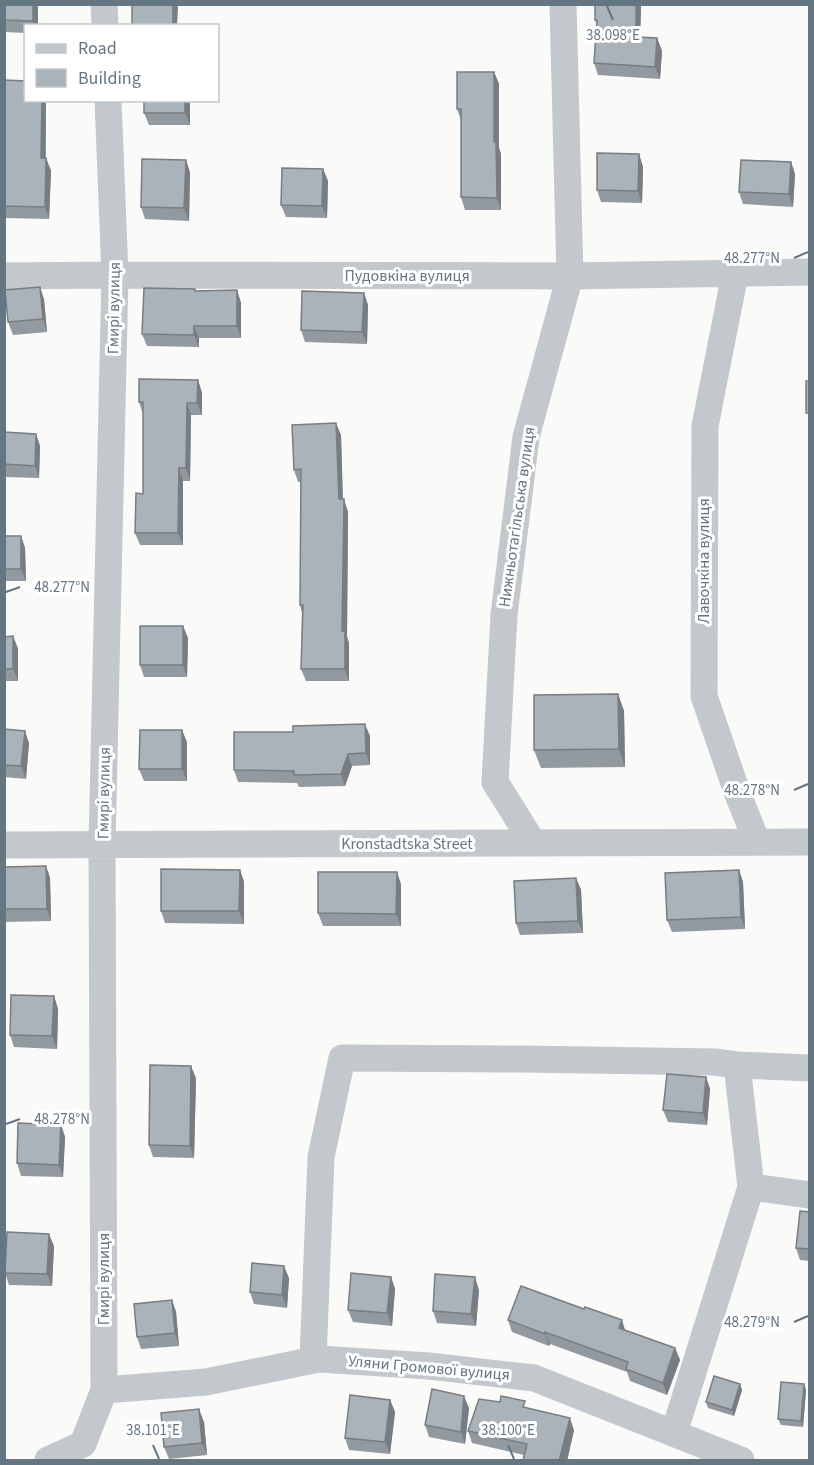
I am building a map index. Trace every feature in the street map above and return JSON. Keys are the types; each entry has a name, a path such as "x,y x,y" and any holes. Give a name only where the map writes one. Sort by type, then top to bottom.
{"street":[{"path":"104,4 105,24"},
{"name":"Нижньотагільська вулиця","path":"533,843 495,782 504,615 526,437 570,276 563,4"},
{"name":"Гмирі вулиця","path":"48,1461 83,1444 104,1390 102,845 115,275 108,102"},
{"name":"Пудовкіна вулиця","path":"4,276 570,276 810,272"},
{"name":"Лавочкіна вулиця","path":"735,274 705,426 704,696 757,842"},
{"name":"Kronstadtska Street","path":"4,845 810,842"},
{"path":"314,1360 321,1157 342,1058 716,1062 810,1068"},
{"path":"674,1433 751,1187 737,1065"},
{"path":"751,1187 810,1195"},
{"name":"Уляни Громової вулиця","path":"104,1390 206,1382 320,1359 429,1366 534,1378 741,1461"}],"building":[{"path":"4,4 33,4 33,21 4,20"},
{"path":"132,4 173,4 173,24 132,24"},
{"path":"595,4 636,4 636,37 657,38 655,67 594,63 597,20 595,20"},
{"path":"457,72 494,72 497,198 461,197 461,109 457,109"},
{"path":"4,80 24,81 24,102 42,102 41,158 46,158 45,207 4,206"},
{"path":"144,102 185,102 185,113 144,113"},
{"path":"597,153 639,154 638,191 597,190"},
{"path":"142,159 186,160 184,208 141,207"},
{"path":"741,160 791,162 789,194 739,192"},
{"path":"282,168 323,169 322,206 281,205"},
{"path":"40,287 43,319 8,322 5,290"},
{"path":"144,288 195,289 195,291 237,290 237,326 194,326 194,335 142,334"},
{"path":"302,291 364,293 362,332 301,330"},
{"path":"139,379 198,380 197,403 187,403 186,468 179,468 178,533 135,533 136,493 143,494 143,402 139,402"},
{"path":"806,381 810,381 810,425 809,413 806,413"},
{"path":"336,423 339,499 344,499 342,631 345,631 345,669 301,669 303,605 300,605 301,469 294,470 292,425"},
{"path":"4,432 36,434 35,466 4,464"},
{"path":"4,536 21,536 21,569 4,569"},
{"path":"140,626 183,626 183,665 140,665"},
{"path":"13,636 13,669 4,669 4,637"},
{"path":"618,694 619,749 534,750 534,695"},
{"path":"365,724 366,753 348,754 341,774 294,775 294,771 234,770 234,732 293,732 293,726"},
{"path":"4,729 25,731 21,766 4,765"},
{"path":"140,730 182,730 182,769 139,769"},
{"path":"46,866 47,909 4,909 4,867"},
{"path":"161,869 240,870 239,911 161,911"},
{"path":"739,870 741,917 667,920 665,873"},
{"path":"318,872 397,872 396,914 318,913"},
{"path":"576,878 578,921 516,923 514,881"},
{"path":"11,995 54,996 52,1036 10,1035"},
{"path":"150,1065 191,1066 190,1146 149,1145"},
{"path":"667,1074 706,1077 703,1113 663,1110"},
{"path":"18,1123 61,1125 59,1165 17,1163"},
{"path":"800,1211 810,1212 810,1249 796,1248"},
{"path":"7,1232 49,1234 47,1274 5,1273"},
{"path":"252,1263 284,1266 282,1295 250,1292"},
{"path":"351,1273 391,1277 387,1313 348,1310"},
{"path":"435,1274 475,1277 471,1314 433,1311"},
{"path":"521,1286 622,1320 619,1328 675,1348 663,1383 626,1369 628,1362 508,1320"},
{"path":"172,1300 175,1333 137,1337 134,1304"},
{"path":"714,1376 740,1384 732,1410 706,1402"},
{"path":"781,1382 804,1384 801,1421 778,1419"},
{"path":"432,1389 464,1396 461,1432 425,1425"},
{"path":"350,1395 390,1400 385,1442 345,1438"},
{"path":"501,1396 525,1401 523,1407 570,1418 559,1461 523,1460 527,1444 468,1431 479,1399 500,1402"},
{"path":"199,1409 202,1443 164,1447 161,1413"}]}
